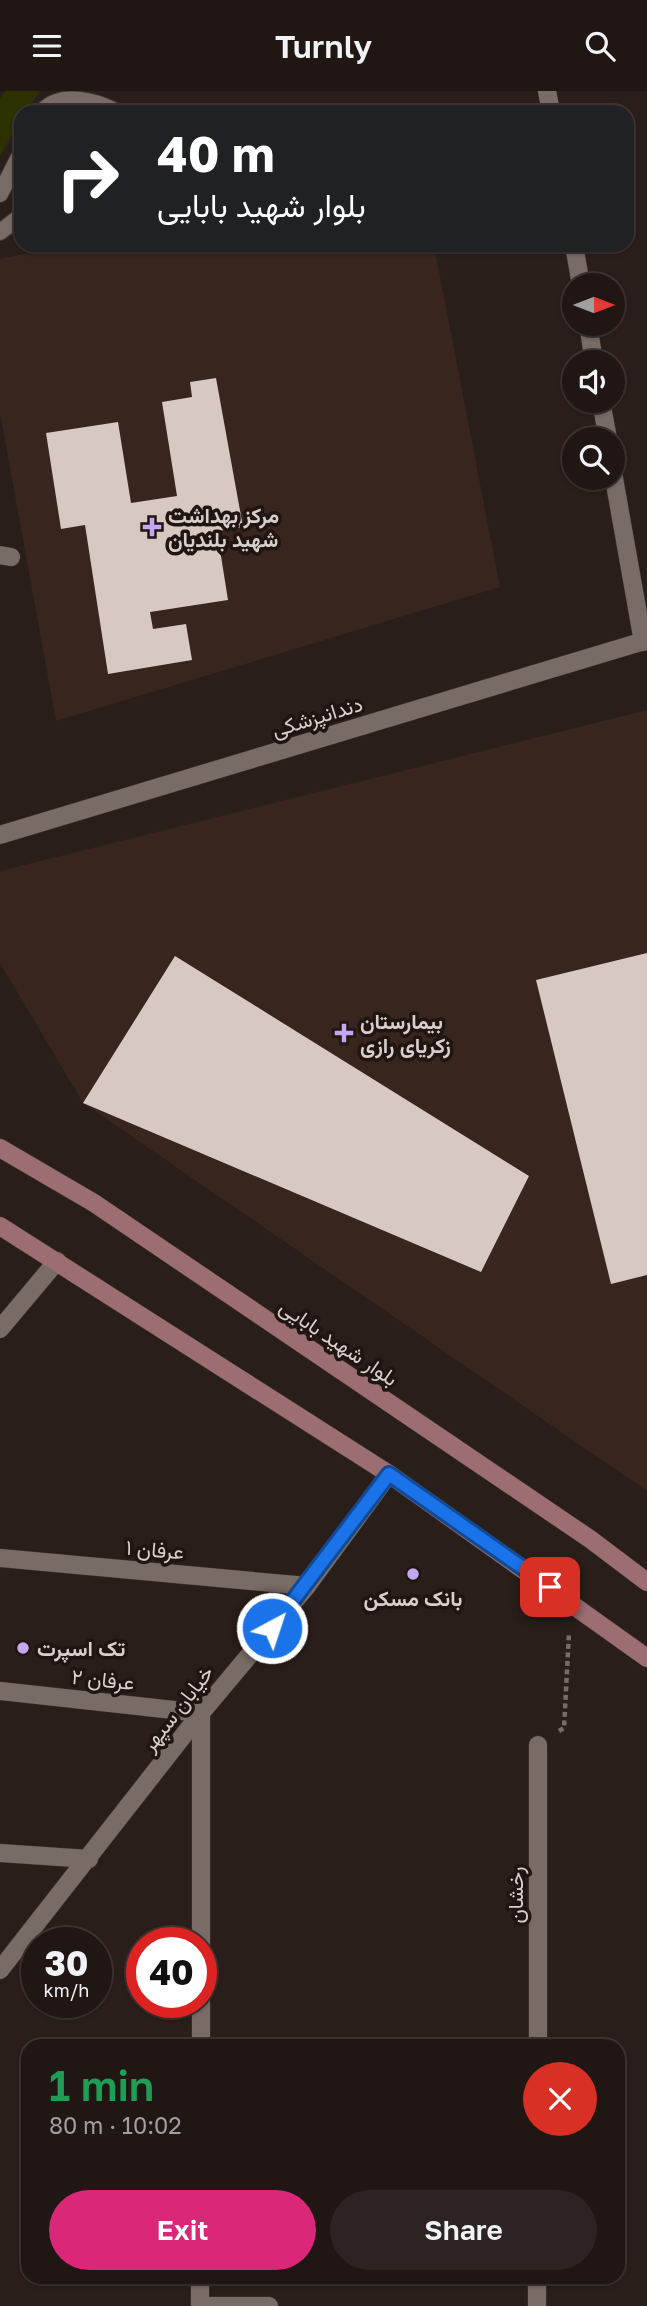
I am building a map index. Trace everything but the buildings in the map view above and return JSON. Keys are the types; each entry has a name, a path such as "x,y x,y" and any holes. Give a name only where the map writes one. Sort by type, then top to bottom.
{"main road":[{"name":"بلوار شهید بابایی","path":"0,1147 105,1211 590,1539 647,1582"},
{"path":"0,1226 389,1474 647,1658"}],"street":[{"path":"575,252 579,273"},
{"path":"616,490 645,641"},
{"name":"دندانپزشکی","path":"0,835 645,641"},
{"path":"0,1329 57,1261"},
{"name":"خیابان سپهر","path":"0,1970 201,1713 307,1586 389,1474"},
{"name":"عرفان ۱","path":"0,1558 307,1586"},
{"name":"عرفان ۲","path":"0,1691 201,1713"},
{"path":"201,1713 201,1927"},
{"name":"رخشان","path":"538,1745 538,2039"},
{"path":"0,1853 89,1859"},
{"path":"201,2018 201,2039"},
{"path":"200,2284 200,2306 269,2306"},
{"path":"537,2284 537,2306"}],"lane":[{"path":"48,105 68,95 87,96 104,105"},
{"path":"0,194 14,167"},
{"path":"0,232 14,221"}],"path":[{"path":"538,1745 564,1728 570,1601"}],"shaded area":[{"path":"33,252 435,252 500,587 56,721 0,413 0,259"},
{"name":"بیمارستان زکریای رازی","path":"647,710 647,1491 83,1103 0,963 0,871"}],"green space":[{"path":"6,91 40,91 30,105 14,105 14,131 0,156 0,98"}],"place":[{"name":"مرکز بهداشت شهید بلندیان","path":"152,527"},
{"name":"بیمارستان زکریای رازی","path":"344,1033"},
{"name":"بانک مسکن","path":"413,1574"},
{"name":"تک اسپرت","path":"23,1648"}],"route":[{"path":"272,1628 307,1586 389,1474 550,1587"}]}
